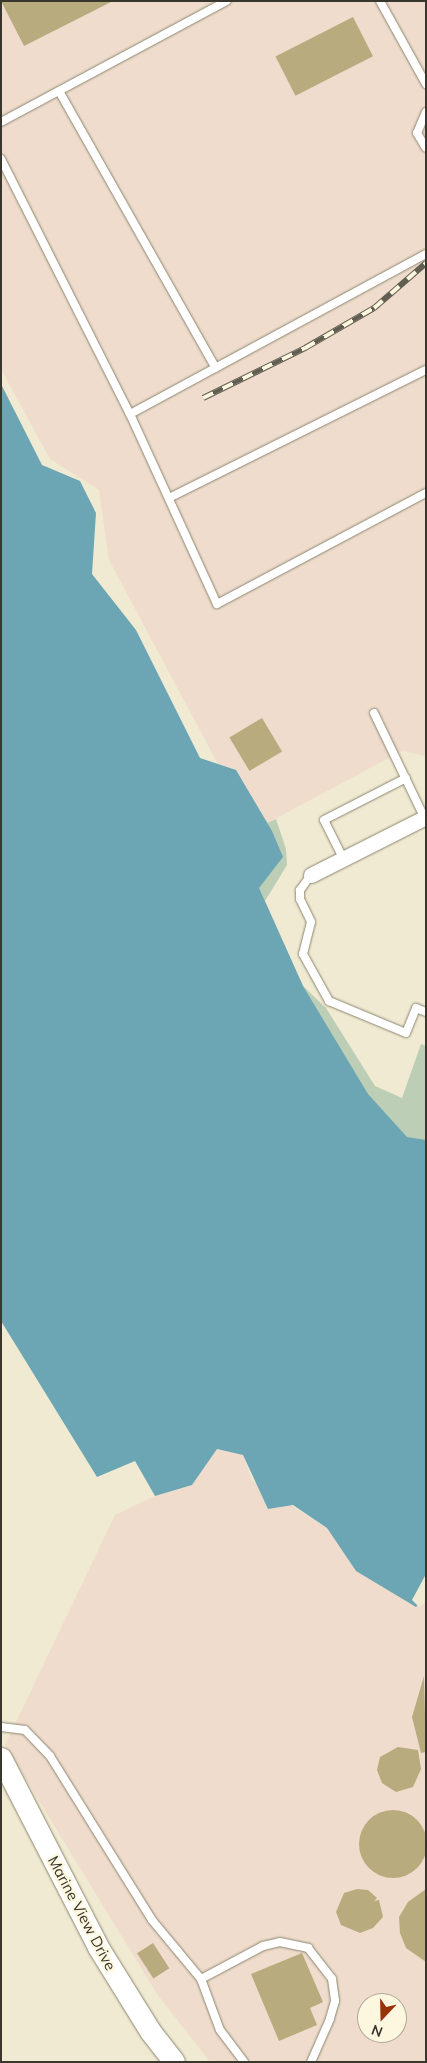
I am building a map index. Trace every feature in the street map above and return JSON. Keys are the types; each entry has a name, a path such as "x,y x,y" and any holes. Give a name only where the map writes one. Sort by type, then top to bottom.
{"main road":[{"name":"Marine View Drive","path":"1,1758 98,1947 150,2031 174,2062"}],"street":[{"path":"311,875 425,817"}],"lane":[{"path":"1,122 227,1"},
{"path":"380,1 426,84"},
{"path":"59,91 216,368"},
{"path":"426,112 417,133 426,148"},
{"path":"1,159 130,414 218,604 426,493"},
{"path":"130,414 426,254"},
{"path":"169,498 426,370"},
{"path":"374,712 425,817"},
{"path":"344,858 324,820 406,778"},
{"path":"311,875 300,890 300,899 311,922 303,954 329,1001 406,1033 416,1008 426,1012"},
{"path":"1,1727 25,1730 50,1756 152,1920 201,1980 220,2030 244,2062"},
{"path":"201,1980 263,1946 280,1942 308,1948 332,1978 334,2000 330,2019 311,2062"}],"shaded area":[{"path":"1,1 426,1 426,756 402,751 267,823 236,770 218,764 109,560 99,490 50,459 1,369"},
{"path":"217,1449 243,1455 252,1481 327,1528 356,1571 426,1597 426,2062 210,2062 157,1994 5,1745 115,1515 155,1496 192,1485"}],"green space":[{"path":"236,770 267,823 276,819 286,849 287,865 265,901 303,986 326,1008 375,1086 402,1098 421,1044 426,1046 426,1209 336,1106 223,797"}],"water":[{"path":"1,384 42,465 80,481 96,513 92,574 136,630 200,758 236,770 272,831 283,857 259,888 303,986 368,1094 407,1137 426,1140 426,1597 416,1607 356,1571 327,1528 293,1505 268,1509 243,1455 217,1449 192,1485 155,1496 135,1461 97,1477 1,1321"}],"pier":[{"path":"426,1574 426,1601 419,1607 412,1600"}],"building":[{"path":"1,1 113,1 24,46"},
{"path":"353,17 373,56 295,96 275,56"},
{"path":"262,718 282,751 250,771 229,738"},
{"path":"424,1676 426,1752 421,1753 412,1717"},
{"path":"398,1747 418,1750 421,1769 413,1787 396,1792 382,1783 377,1770 380,1757"},
{"path":"393,1810 406,1813 417,1820 424,1831 427,1844 424,1857 417,1868 406,1875 393,1878 380,1875 369,1868 362,1857 359,1844 362,1831 369,1820 380,1813"},
{"path":"357,1889 368,1890 377,1898 374,1901 379,1900 383,1917 373,1928 360,1933 341,1925 336,1912 344,1893"},
{"path":"426,1889 426,1962 406,1948 400,1933 399,1917 408,1902"},
{"path":"153,1943 169,1968 153,1979 137,1953"},
{"path":"302,1953 323,2002 310,2008 317,2025 279,2041 251,1974"}],"railway":[{"path":"203,398 305,348 374,308 426,263"}]}
